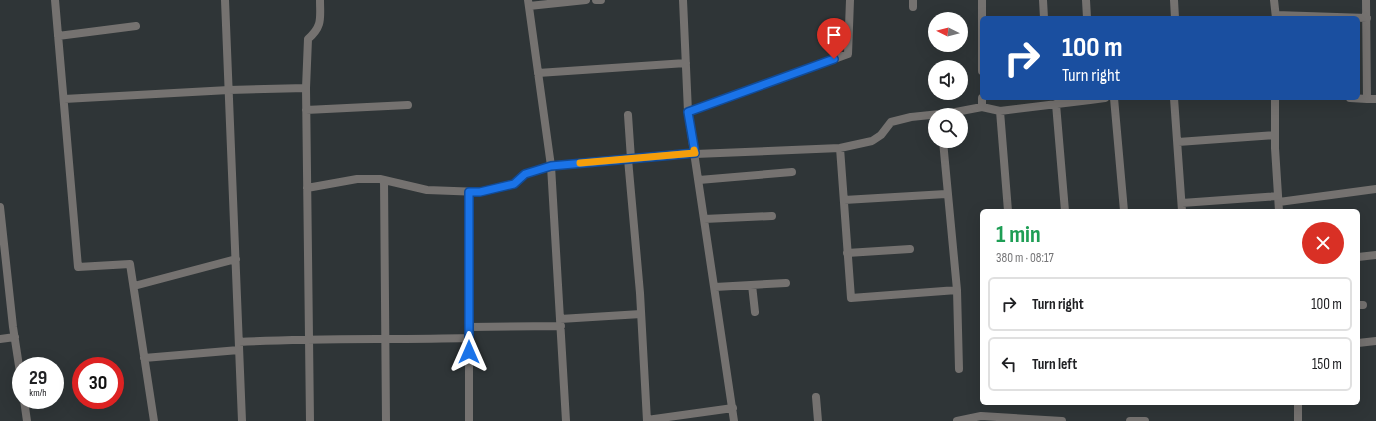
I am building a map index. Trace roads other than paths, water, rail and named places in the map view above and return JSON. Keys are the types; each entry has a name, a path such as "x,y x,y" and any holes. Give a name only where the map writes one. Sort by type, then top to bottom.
{"street":[{"path":"55,0 78,267 130,264 154,421"},
{"path":"225,0 242,421"},
{"path":"310,421 306,88 308,39 318,31 320,0"},
{"path":"566,421 551,166 528,3 586,0"},
{"path":"596,0 602,0"},
{"path":"683,0 688,112 734,421"},
{"path":"688,112 848,54 850,0"},
{"path":"982,0 982,16"},
{"path":"1043,0 1044,16"},
{"path":"1086,0 1087,16"},
{"path":"1174,0 1175,16"},
{"path":"1274,0 1276,16"},
{"path":"1366,0 1367,99"},
{"path":"1360,18 1366,18"},
{"path":"58,36 136,26"},
{"path":"538,73 686,63"},
{"path":"64,99 229,90 306,88"},
{"path":"1360,99 1376,99"},
{"path":"982,100 982,107"},
{"path":"968,110 982,107 1000,111 1051,102 1077,100"},
{"path":"1114,100 1124,209"},
{"path":"1174,100 1182,207 1376,189"},
{"path":"1275,100 1275,135 1279,209"},
{"path":"1051,102 1065,209"},
{"path":"306,110 408,105"},
{"path":"1000,111 1008,209"},
{"path":"628,116 629,159 641,314 647,420 733,408"},
{"path":"307,188 357,178 384,180 427,190 480,192 514,184 525,174 551,166 695,154 840,148 872,141 881,135 891,122 911,117 928,116"},
{"path":"1178,142 1275,135"},
{"path":"840,148 851,298 957,290"},
{"path":"943,148 946,194 957,290 959,369"},
{"path":"699,180 792,172"},
{"path":"384,180 386,421"},
{"path":"469,192 469,421"},
{"path":"844,200 946,194"},
{"path":"0,207 18,357"},
{"path":"704,219 772,216"},
{"path":"847,253 910,249"},
{"path":"1360,257 1376,254"},
{"path":"134,286 236,259"},
{"path":"715,287 786,283"},
{"path":"752,285 755,312"},
{"path":"469,327 560,322 641,314"},
{"path":"0,339 15,337"},
{"path":"144,358 308,339 385,341 469,338"},
{"path":"1360,343 1376,341"},
{"path":"816,397 818,421"},
{"path":"1298,405 1298,421"},
{"path":"25,409 27,421"},
{"path":"957,421 981,416 1062,421"},
{"path":"1130,421 1145,421"}]}
